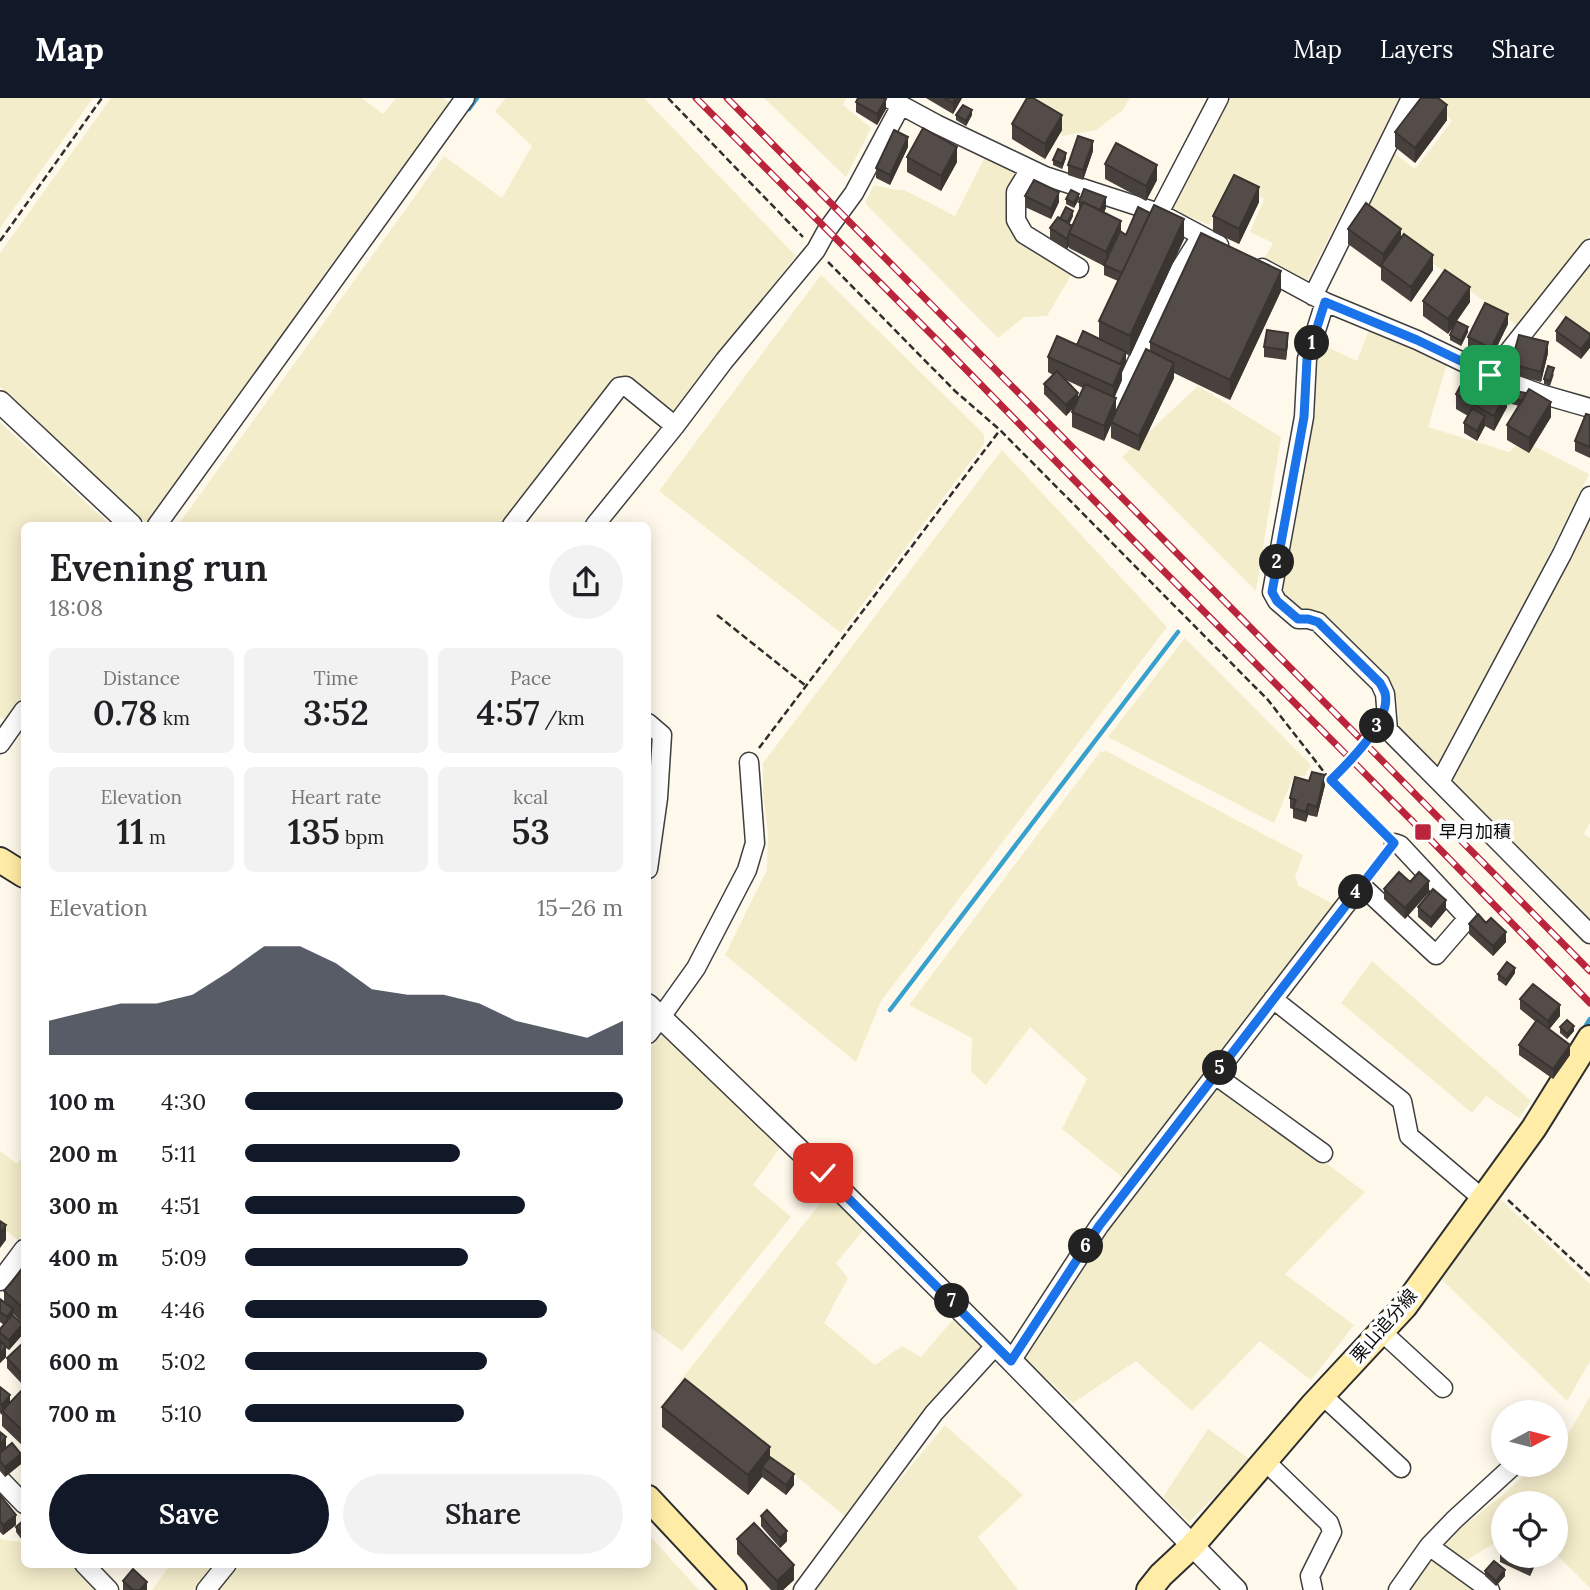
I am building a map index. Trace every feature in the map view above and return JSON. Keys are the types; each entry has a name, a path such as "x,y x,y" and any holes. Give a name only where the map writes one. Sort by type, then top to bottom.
{"main road":[{"path":"0,860 21,873"},
{"name":"栗山追分線","path":"1149,1590 1192,1546 1322,1395 1405,1306 1534,1128 1590,1038"},
{"path":"651,1501 734,1590"}],"street":[{"path":"1158,213 1219,98"},
{"path":"1411,98 1319,299 1307,359 1304,417 1272,592 1277,601 1298,619 1318,622 1380,683 1385,694 1388,730 1590,934"},
{"path":"159,522 462,99"},
{"path":"597,522 724,361 816,250 854,193 895,102 1045,176 1158,213 1319,299 1417,340 1490,375 1590,408"},
{"path":"1030,169 1016,192 1016,220 1024,234 1079,268"},
{"path":"1118,403 1180,269 1201,236"},
{"path":"1490,375 1590,249"},
{"path":"514,522 619,387 626,386 675,426"},
{"path":"0,402 128,522"},
{"path":"1440,782 1556,566 1590,496"},
{"path":"0,744 21,714"},
{"path":"651,726 662,735 658,798 651,848"},
{"path":"749,762 755,844 747,870 695,968 652,1018 823,1173 1236,1590"},
{"path":"1011,1361 1099,1226 1362,885 1436,955 1468,918 1400,845 1394,843"},
{"path":"1273,999 1402,1101 1409,1136 1488,1192"},
{"path":"1215,1075 1323,1153"},
{"path":"0,1281 21,1254"},
{"path":"1381,1331 1443,1388"},
{"path":"803,1590 934,1413 996,1345"},
{"path":"1322,1395 1401,1468"},
{"path":"1265,1461 1329,1523 1332,1532 1311,1576 1313,1590"},
{"path":"1398,1590 1429,1546 1501,1477"},
{"path":"0,1479 21,1501"},
{"path":"1429,1546 1490,1590"},
{"path":"88,1568 109,1590"},
{"path":"206,1590 224,1568"}],"path":[{"path":"0,241 102,98"},
{"path":"668,98 955,391 1000,430 1268,700 1331,780 1394,843 1362,885"},
{"path":"749,762 1000,430"},
{"path":"717,615 806,686"},
{"path":"1331,780 1376,730 1385,704"},
{"path":"1488,1192 1590,1276"}],"shaded area":[{"path":"0,98 93,98 0,228"},
{"path":"111,98 362,98 383,114 396,98 442,98 451,103 152,522 145,522 0,387 0,253"},
{"path":"506,98 644,98 796,256 672,415 621,377 505,522 180,522 444,156 502,198 532,146 495,111"},
{"path":"764,98 846,98 843,105 871,128 846,177"},
{"path":"1036,98 1130,98 1123,110 1096,130 1062,136"},
{"path":"1229,98 1399,98 1307,281 1264,259 1273,243 1250,232 1264,199 1230,185 1209,225 1172,209"},
{"path":"1431,98 1590,98 1590,235 1519,327 1363,212 1391,151 1415,169 1452,121"},
{"path":"985,157 1019,173 1008,221 1073,272 1047,316 1024,317 998,338 865,203 874,185 904,190 955,216"},
{"path":"1590,261 1590,338 1554,308"},
{"path":"821,275 984,434 984,444 841,633 659,491"},
{"path":"1370,327 1447,364 1428,427 1509,452 1522,440 1589,474 1438,770 1399,727 1396,696 1384,673 1315,611 1298,610 1279,592 1309,443 1316,355 1321,344 1357,361"},
{"path":"1198,386 1281,437 1256,591 1122,457"},
{"path":"0,422 107,522 21,522 21,699 6,720 0,717"},
{"path":"1002,450 1167,627 881,1001 856,1062 725,955 767,870 768,834 763,793 763,763"},
{"path":"1590,513 1590,823 1584,834 1590,838 1590,924 1449,782"},
{"path":"1185,638 1311,765 1305,776 1294,776 1274,823 1108,737"},
{"path":"1106,751 1303,855 1295,877 1299,886 1337,906 1128,1182 1062,1129 1087,1079 1030,1027 986,1085 971,1072 972,1038 909,1005 1100,752"},
{"path":"1372,961 1531,1101 1519,1118 1486,1096 1472,1113 1341,1003"},
{"path":"663,1034 782,1145 753,1185 791,1217 682,1351 651,1328 651,1047"},
{"path":"1217,1083 1365,1192 1285,1274 1354,1325 1311,1380 1260,1341 1192,1411 1136,1361 1073,1403 1025,1358 1091,1250"},
{"path":"0,1151 17,1164 21,1158 21,1236 18,1240 0,1226"},
{"path":"829,1192 864,1229 836,1263 848,1278 824,1323 875,1365 902,1346 921,1357 956,1316 983,1345 846,1517 680,1381"},
{"path":"1496,1195 1590,1284 1590,1361 1568,1400 1566,1400 1437,1275"},
{"path":"1590,1396 1590,1588 1568,1566 1568,1491 1507,1491 1523,1477 1568,1477 1568,1434"},
{"path":"945,1425 1023,1495 978,1537 1018,1590 813,1590 851,1538"},
{"path":"1208,1429 1251,1460 1189,1522 1163,1497"},
{"path":"1491,1504 1491,1545 1467,1560 1442,1543"},
{"path":"651,1537 699,1590 215,1590 233,1568 651,1568"},
{"path":"0,1539 21,1542 21,1568 74,1568 94,1590 0,1590"},
{"path":"1432,1558 1479,1590 1410,1590 1421,1568"},
{"path":"168,1568 211,1568 193,1590 152,1590"}],"building":[{"path":"858,98 886,99 877,114 856,102"},
{"path":"1027,98 1033,98 1062,115 1045,144 1012,124"},
{"path":"1421,98 1438,98 1447,105 1415,148 1395,132"},
{"path":"963,105 972,110 966,121 956,115"},
{"path":"923,128 957,147 941,176 907,157"},
{"path":"894,130 908,137 890,175 876,168"},
{"path":"1078,136 1093,141 1083,170 1068,165"},
{"path":"1116,143 1157,165 1146,186 1105,164"},
{"path":"1058,149 1066,153 1062,164 1053,160"},
{"path":"1234,175 1259,187 1239,229 1213,216"},
{"path":"1034,180 1059,192 1051,209 1025,196"},
{"path":"1084,189 1106,197 1100,210 1079,202"},
{"path":"1071,190 1079,194 1074,203 1066,199"},
{"path":"1083,202 1121,221 1106,252 1069,233"},
{"path":"1366,203 1401,229 1383,254 1348,229"},
{"path":"1154,205 1184,219 1130,336 1099,321"},
{"path":"1066,207 1073,211 1068,222 1060,219"},
{"path":"1138,207 1150,213 1122,273 1104,265 1120,231 1126,235"},
{"path":"1058,217 1072,226 1067,239 1050,228"},
{"path":"1201,233 1281,271 1230,380 1150,342"},
{"path":"1404,234 1433,255 1411,287 1381,265"},
{"path":"1445,270 1470,287 1448,319 1423,301"},
{"path":"1485,303 1508,314 1491,348 1468,337"},
{"path":"1566,317 1590,334 1581,349 1556,331"},
{"path":"1456,321 1468,327 1461,341 1450,335"},
{"path":"1267,330 1288,333 1286,350 1264,347"},
{"path":"1083,331 1126,352 1120,364 1077,345"},
{"path":"1519,335 1548,342 1541,372 1511,364"},
{"path":"1057,336 1122,365 1113,386 1048,357"},
{"path":"1146,349 1174,363 1139,436 1111,422"},
{"path":"1548,366 1554,368 1550,381 1544,379"},
{"path":"1469,370 1507,392 1494,416 1456,394"},
{"path":"1057,371 1078,393 1066,405 1044,384"},
{"path":"1085,384 1116,398 1104,426 1072,412"},
{"path":"1529,389 1551,402 1529,438 1507,425"},
{"path":"1509,390 1526,393 1522,401 1508,398"},
{"path":"1472,408 1485,416 1477,431 1464,423"},
{"path":"1586,414 1590,415 1590,447 1575,441"},
{"path":"1312,772 1325,775 1317,807 1308,804 1306,812 1293,808 1296,800 1290,798 1295,777 1309,781"},
{"path":"1399,872 1410,882 1419,872 1429,881 1405,908 1384,889"},
{"path":"1433,889 1446,900 1431,918 1418,907"},
{"path":"1478,914 1486,923 1491,918 1506,932 1493,946 1469,924"},
{"path":"1507,962 1515,968 1506,980 1498,974"},
{"path":"1533,984 1560,1005 1548,1021 1520,999"},
{"path":"1537,1020 1570,1045 1553,1069 1519,1045"},
{"path":"1567,1020 1574,1026 1567,1034 1560,1027"},
{"path":"0,1221 6,1225 0,1233"},
{"path":"21,1271 21,1306 4,1291"},
{"path":"0,1299 13,1309 7,1317 0,1312"},
{"path":"12,1315 21,1322 21,1326 9,1340 0,1333 0,1329"},
{"path":"0,1341 6,1347 0,1353"},
{"path":"21,1345 21,1373 7,1358"},
{"path":"685,1379 770,1447 748,1475 662,1407"},
{"path":"0,1387 10,1395 2,1405 0,1403"},
{"path":"21,1391 21,1429 2,1411"},
{"path":"0,1432 6,1437 0,1445"},
{"path":"12,1443 21,1454 5,1467 0,1461 0,1453"},
{"path":"770,1457 794,1474 786,1485 762,1467"},
{"path":"0,1495 16,1515 3,1525 0,1521"},
{"path":"767,1510 787,1531 780,1538 761,1516"},
{"path":"754,1523 794,1565 777,1581 737,1539"},
{"path":"1491,1564 1491,1568 1505,1570 1496,1581 1485,1571"},
{"path":"133,1569 147,1582 140,1590 133,1590 123,1581"}],"waterway":[{"path":"469,109 477,98"},
{"path":"890,1010 1178,632"},
{"path":"1583,1030 1590,1019"}],"railway":[{"path":"696,98 1590,1003"},
{"path":"727,98 1590,971"}],"place":[{"name":"早月加積","path":"1423,832"}],"route":[{"path":"823,1173 1011,1361 1099,1226 1394,843 1331,780 1376,730 1385,704 1385,694 1380,683 1318,622 1298,619 1277,601 1272,592 1304,417 1307,359 1325,302 1417,340 1490,375"}]}
